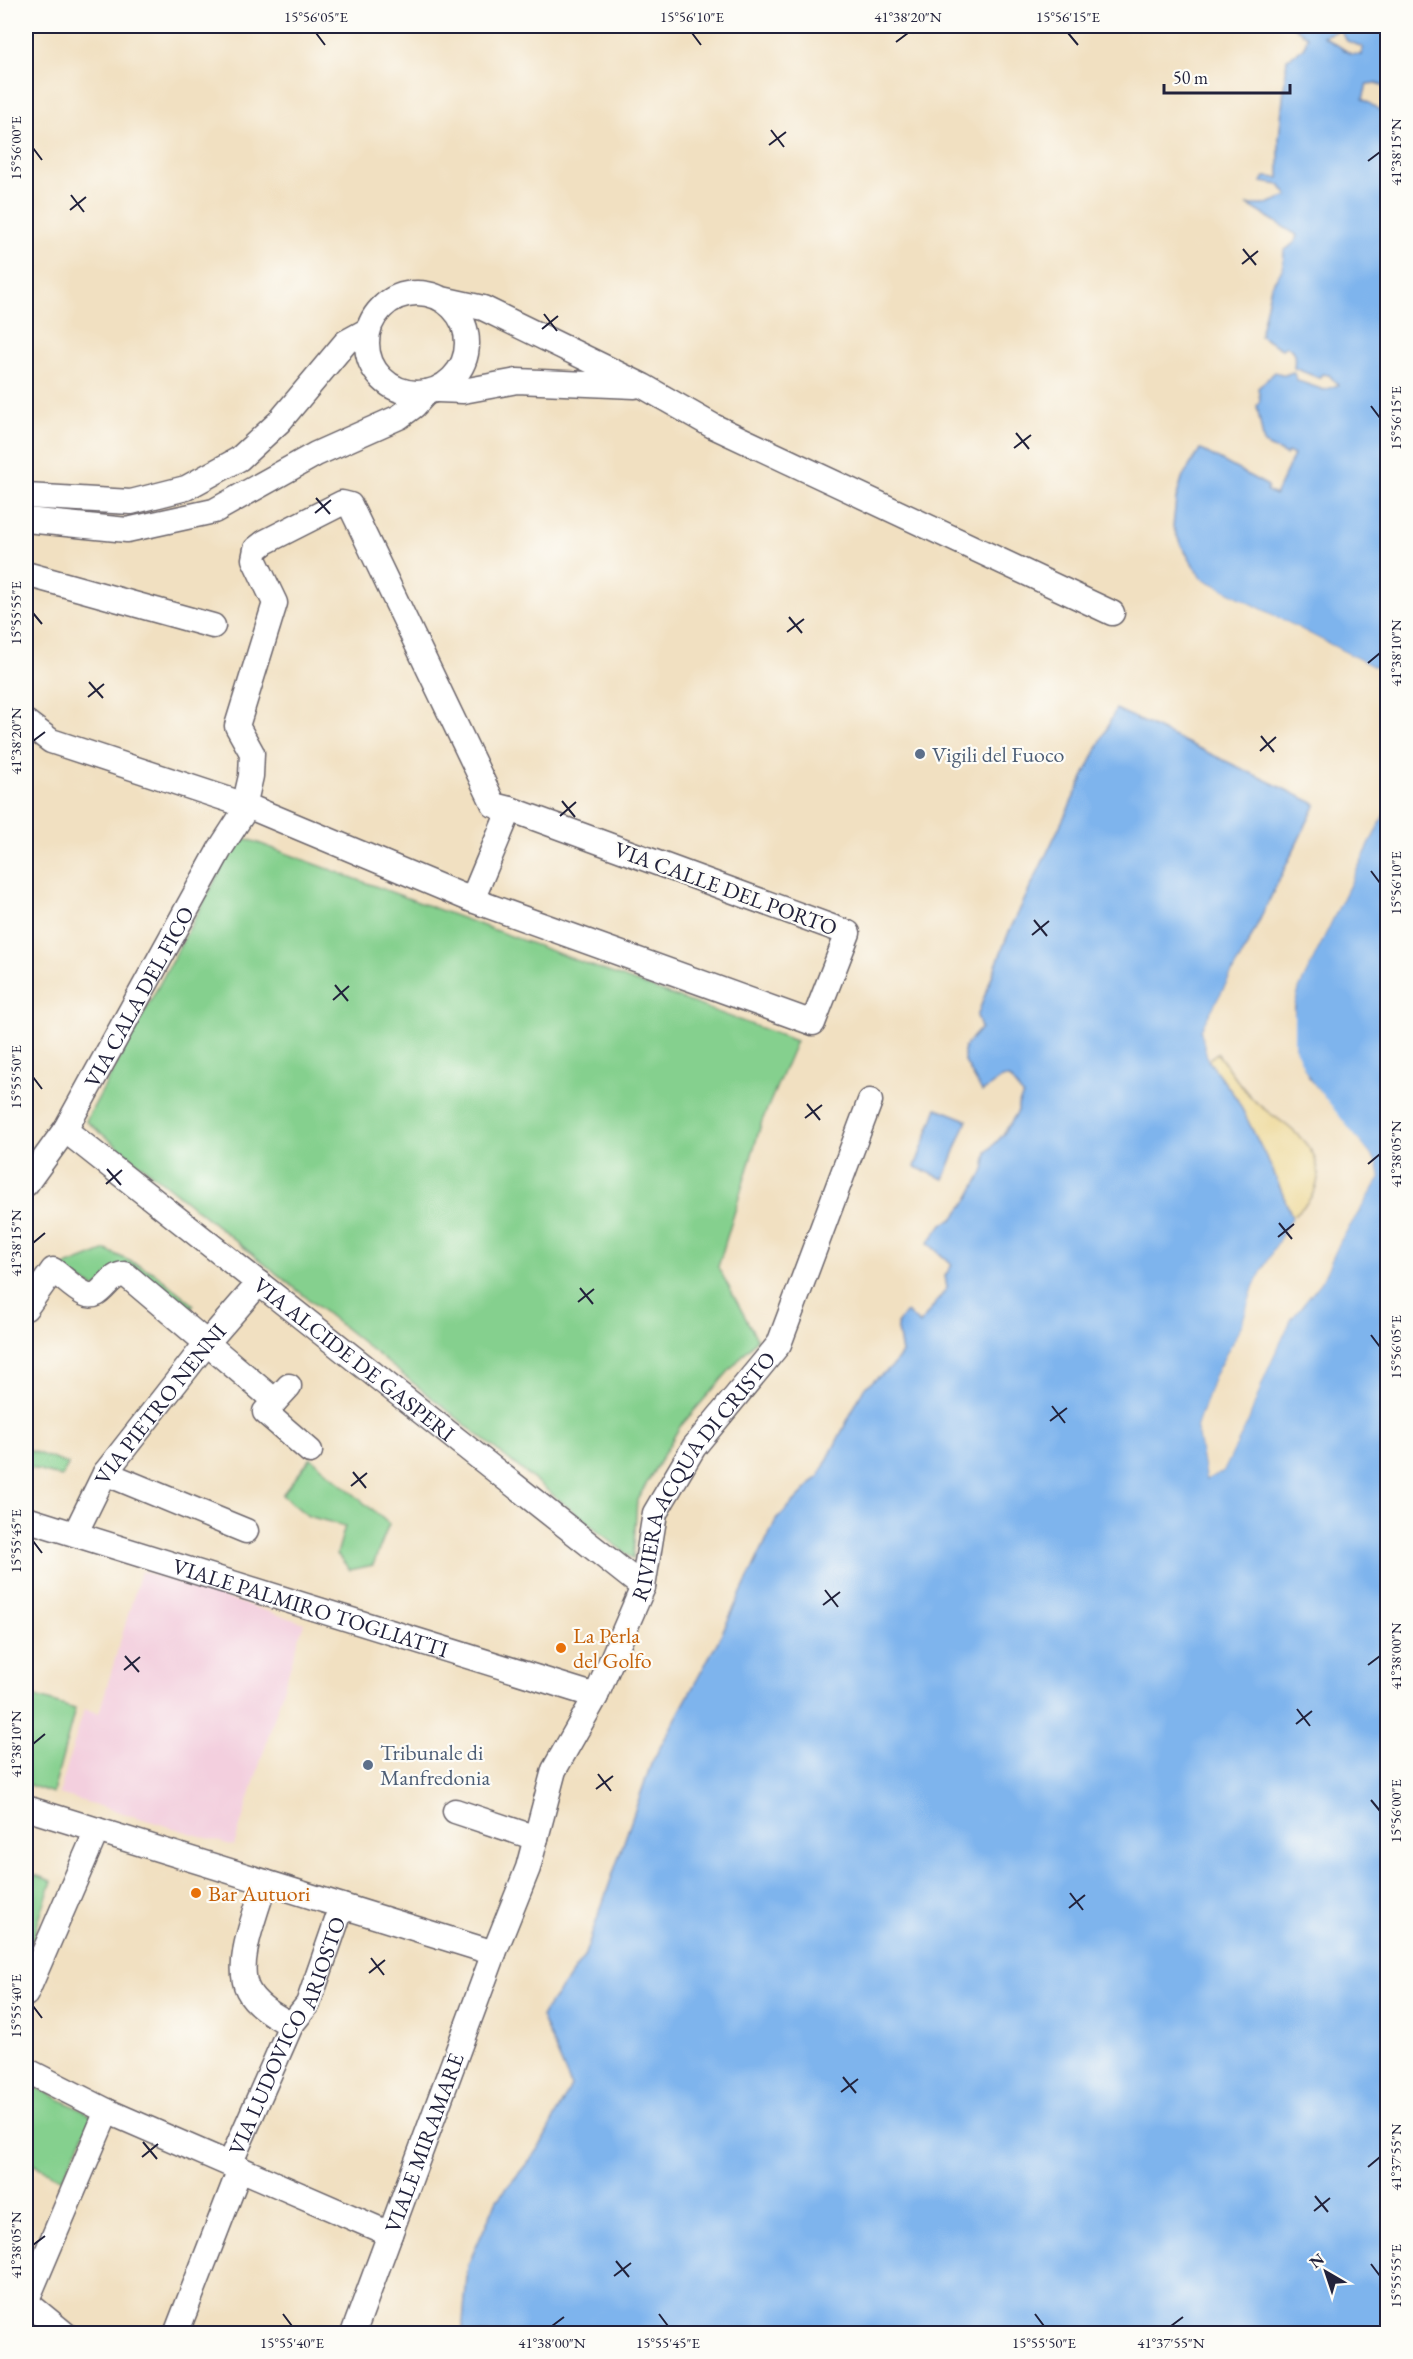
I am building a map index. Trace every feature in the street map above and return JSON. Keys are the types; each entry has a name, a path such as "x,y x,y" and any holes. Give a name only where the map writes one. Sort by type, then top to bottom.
{"street":[{"path":"643,386 517,381 463,391 433,391 416,394 393,388 376,374 367,353 368,330 379,309 398,296 420,292 483,308 643,386 713,426 1112,613"},
{"path":"26,520 127,530 214,511 316,454 399,417 459,372 468,345 462,318 442,298"},
{"path":"26,496 131,502 186,488 239,459 279,422 346,342 368,330"},
{"name":"VIA CALLE DEL PORTO","path":"26,722 51,741 245,805 472,900 813,1023 848,933 494,805 350,505 342,503 265,542 256,549 254,560 275,603 237,726 252,753 251,776 245,805"},
{"path":"26,574 213,626"},
{"name":"VIA CALA DEL FICO","path":"26,1184 65,1130 214,860 242,815 245,805"},
{"path":"472,900 510,809"},
{"name":"RIVIERA ACQUA DI CRISTO","path":"494,1953 528,1868 554,1770 596,1696 643,1587 656,1513 694,1447 779,1344 870,1101"},
{"name":"VIA ALCIDE DE GASPERI","path":"65,1130 643,1587"},
{"path":"26,1308 53,1270 85,1294 93,1296 100,1293 113,1276 125,1274 206,1344 282,1394 266,1412 310,1451"},
{"name":"VIA PIETRO NENNI","path":"75,1534 105,1473 206,1344 259,1283"},
{"path":"105,1473 246,1531"},
{"name":"VIALE PALMIRO TOGLIATTI","path":"26,1519 596,1696"},
{"path":"26,1808 494,1953"},
{"path":"455,1811 536,1838"},
{"path":"26,1994 32,1964 97,1830"},
{"path":"265,1882 242,1965 248,1990 265,2008 291,2025"},
{"name":"VIA LUDOVICO ARIOSTO","path":"176,2334 235,2166 291,2025 308,2004 342,1906"},
{"name":"VIALE MIRAMARE","path":"353,2334 494,1953"},
{"path":"26,2070 107,2111 390,2234"},
{"path":"65,2334 26,2302 107,2111"}],"shaded area":[{"path":"141,1571 304,1623 234,1846 59,1794 84,1709 99,1713"}],"green space":[{"path":"239,836 796,1041 762,1121 718,1267 757,1339 679,1428 637,1500 633,1559 86,1121"},
{"path":"106,1250 153,1272 194,1305 182,1317 129,1269 96,1288 58,1269"},
{"path":"26,1449 68,1464 62,1477 26,1467"},
{"path":"311,1458 389,1524 373,1565 350,1570 337,1554 345,1526 308,1516 282,1495"},
{"path":"26,1694 75,1709 53,1793 26,1784"},
{"path":"26,1872 52,1881 30,1947 26,1946"},
{"path":"26,2082 93,2116 62,2179 26,2161"}],"sand":[{"path":"1217,1053 1252,1098 1303,1140 1311,1151 1318,1173 1317,1184 1312,1196 1292,1217 1274,1173 1208,1060"}],"water":[{"path":"1292,26 1387,26 1387,88 1377,83 1367,84 1363,99 1388,116 1387,674 1201,578 1173,527 1176,499 1182,478 1200,449 1268,486 1267,491 1275,495 1294,455 1288,452 1286,455 1264,444 1257,406 1260,400 1258,388 1275,372 1285,375 1293,372 1298,381 1324,390 1338,385 1329,375 1322,374 1319,378 1294,368 1295,358 1292,350 1286,346 1282,349 1260,336 1271,286 1283,268 1284,251 1295,242 1297,235 1248,205 1264,205 1288,196 1280,185 1261,182 1265,177 1279,178 1279,138 1287,59 1305,47 1307,36","holes":["1340,30 1347,41 1363,47 1362,55 1351,54 1323,36"]},
{"path":"1116,709 1316,804 1247,946 1201,1030 1208,1060 1237,1099 1274,1173 1292,1217 1254,1286 1242,1325 1214,1377 1197,1427 1206,1479 1223,1472 1248,1421 1265,1375 1291,1319 1321,1282 1340,1241 1380,1178 1377,1163 1330,1107 1299,1061 1294,1047 1293,1025 1299,988 1387,808 1387,2333 462,2334 468,2265 497,2200 538,2150 571,2086 541,2016 584,1957 651,1764 718,1641 776,1520 819,1476 864,1388 894,1365 902,1353 897,1324 907,1312 920,1324 947,1288 945,1276 952,1265 928,1243 942,1224 953,1219 967,1201 984,1170 987,1152 1003,1135 1018,1111 1023,1095 1009,1078 1002,1078 982,1092 964,1060 964,1047 981,1028 977,1016 1008,934"},
{"path":"937,1108 967,1120 944,1179 915,1167"}],"pier":[{"path":"1201,578 1387,674 1388,677 1200,580"},
{"path":"1388,805 1299,988 1294,1006 1294,1046 1308,1077 1377,1163 1380,1178 1340,1241 1321,1282 1291,1319 1265,1375 1248,1421 1223,1472 1206,1479 1197,1427 1214,1377 1242,1325 1254,1286 1292,1217 1294,1215 1257,1287 1244,1326 1217,1379 1200,1427 1208,1475 1221,1469 1289,1318 1318,1280 1338,1239 1377,1178 1374,1164 1306,1078 1291,1047 1291,1006 1296,986 1359,857"},
{"path":"1238,963 1240,965 1204,1031 1210,1058 1208,1060 1201,1030"}],"place":[{"name":"Vigili del Fuoco","path":"920,754"},
{"name":"La Perla del Golfo","path":"561,1648"},
{"name":"Tribunale di Manfredonia","path":"368,1765"},
{"name":"Bar Autuori","path":"196,1893"}]}
